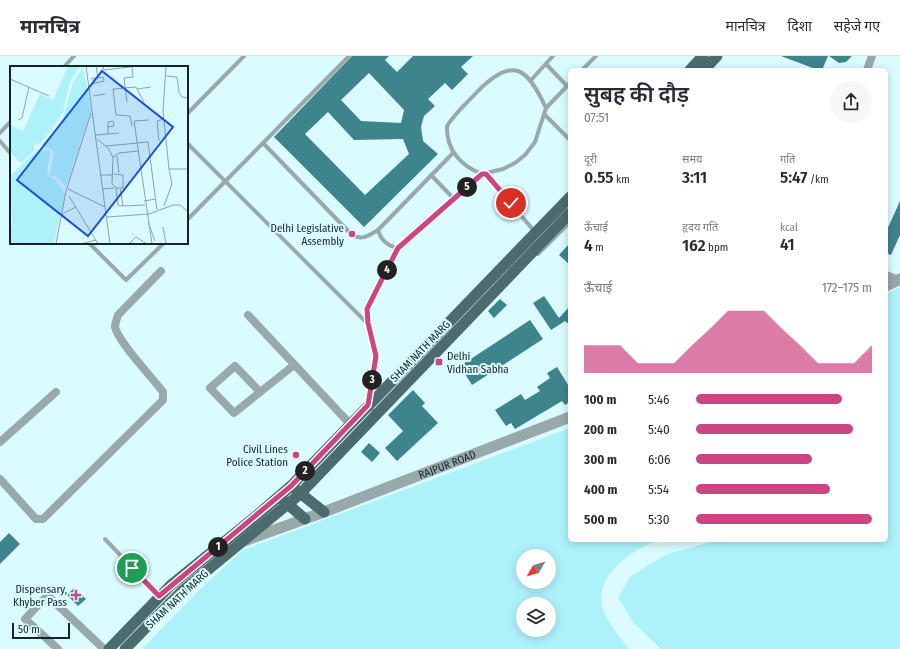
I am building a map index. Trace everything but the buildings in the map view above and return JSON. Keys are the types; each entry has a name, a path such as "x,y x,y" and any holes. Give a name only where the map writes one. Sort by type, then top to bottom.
{"main road":[{"path":"692,68 703,56"},
{"path":"706,68 717,56"},
{"name":"SHAM NATH MARG","path":"109,649 159,596 283,500 300,494 488,299 568,200"},
{"name":"SHAM NATH MARG","path":"126,649 182,592 241,542 283,500 291,486 368,405 539,237 568,215"},
{"path":"291,486 324,512"},
{"path":"283,500 305,519"}],"street":[{"path":"868,68 872,56"},
{"path":"0,479 36,519 43,519 163,400 163,392 124,342 118,333 115,323 118,315 161,271"},
{"path":"888,276 899,280"},
{"path":"888,285 899,280"},
{"path":"248,315 350,424"},
{"path":"260,392 235,366 210,388 234,413 260,392 294,364"},
{"path":"0,442 56,392"},
{"name":"RAJPUR ROAD","path":"241,542 324,512 568,418"},
{"path":"58,649 25,619 46,597 49,598 104,649"},
{"path":"43,649 50,642"}],"lane":[{"path":"65,66 74,56"},
{"path":"188,113 244,56"},
{"path":"188,219 349,56"},
{"path":"532,79 553,56"},
{"path":"584,68 596,56"},
{"path":"546,64 568,83"},
{"path":"539,237 484,174 469,169 453,153 448,141 447,126 458,111 492,77 502,71 509,70 526,75 532,79 546,108"},
{"path":"377,414 368,405 376,356 368,323 367,309 398,248 484,174 503,169 515,163 525,155 535,142 546,108 568,85"},
{"path":"544,114 568,138"},
{"path":"0,133 10,122"},
{"path":"0,141 10,153"},
{"path":"188,143 225,182 368,323"},
{"path":"264,143 351,234 357,238 364,238 378,230 453,153"},
{"path":"431,175 454,199"},
{"path":"488,299 502,290 568,224"},
{"path":"378,230 380,237 384,242 398,248"},
{"path":"90,244 126,280 163,244"},
{"path":"105,539 159,596"}],"shaded area":[{"path":"900,287 900,649 661,649 634,623 618,598 630,577 668,554 711,542 888,542 888,293"},
{"path":"568,429 568,542 653,542 635,552 614,569 602,590 602,603 606,616 629,649 142,649 199,590 243,550"}],"place":[{"name":"Delhi Legislative Assembly","path":"352,234"},
{"name":"Delhi Vidhan Sabha","path":"439,362"},
{"name":"Civil Lines Police Station","path":"296,455"},
{"name":"Dispensary, Khyber Pass","path":"76,595"}],"route":[{"path":"132,568 159,596 256,517 291,486 368,405 376,356 375,345 368,323 367,309 398,248 482,174 486,174 511,203"}]}
